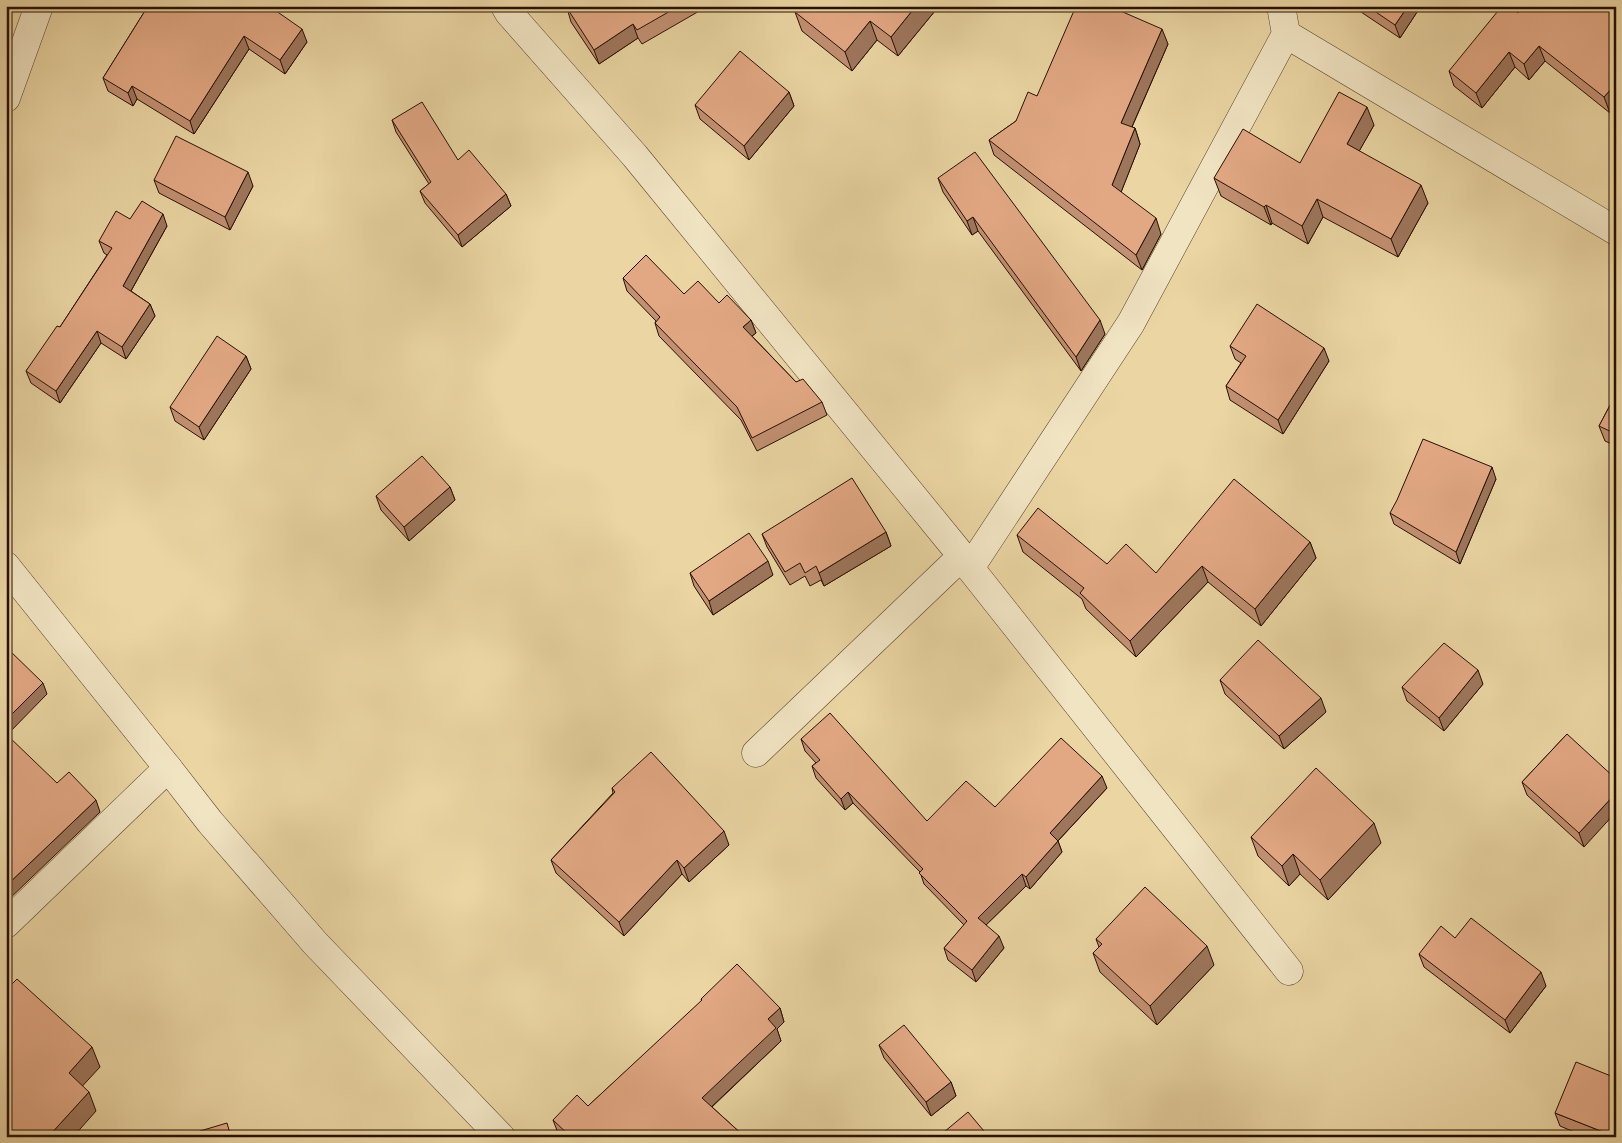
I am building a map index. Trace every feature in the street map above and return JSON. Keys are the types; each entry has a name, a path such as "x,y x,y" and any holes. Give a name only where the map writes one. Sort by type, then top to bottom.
{"street":[{"path":"6,98 39,6"},
{"path":"505,6 509,13 635,156 966,562 1289,971"},
{"path":"756,753 966,562 1131,323 1286,34 1281,6"},
{"path":"1286,34 1616,231"},
{"path":"6,566 210,822 315,943 501,1137"},
{"path":"6,924 168,768"}],"building":[{"path":"148,6 269,6 302,29 280,60 244,36 190,121 132,86 128,93 103,78"},
{"path":"569,6 679,6 637,30 633,24 594,50 567,8"},
{"path":"799,6 916,6 891,37 870,21 845,52 795,12"},
{"path":"1076,6 1109,6 1162,29 1121,123 1135,128 1112,185 1156,218 1136,255 989,140 1016,121 1028,92 1037,96"},
{"path":"1367,6 1408,6 1395,25"},
{"path":"1502,6 1510,6 1518,13 1522,6 1616,6 1616,90 1612,88 1604,97 1539,46 1524,64 1509,52 1476,93 1449,71"},
{"path":"740,51 789,92 744,146 695,105"},
{"path":"1339,92 1367,107 1347,144 1421,185 1391,239 1317,199 1302,226 1266,205 1264,207 1214,178 1243,129 1300,163"},
{"path":"422,102 458,160 469,150 506,194 458,235 420,191 431,182 392,120"},
{"path":"176,136 248,172 225,217 154,180"},
{"path":"975,152 1100,320 1076,357 973,217 967,221 938,178"},
{"path":"142,201 163,214 123,286 150,304 122,347 97,331 56,391 26,371 57,326 60,327 112,248 99,241 116,211 130,219"},
{"path":"646,255 684,294 698,281 719,303 727,295 751,320 743,327 796,382 803,379 822,402 752,438 737,407 655,323 660,317 623,278"},
{"path":"1257,304 1324,348 1278,420 1226,386 1246,356 1230,346"},
{"path":"217,336 246,356 199,427 170,407"},
{"path":"1616,394 1616,434 1599,426"},
{"path":"1423,439 1492,467 1456,552 1390,513"},
{"path":"422,456 450,487 404,527 376,496"},
{"path":"852,478 886,532 819,573 816,566 805,573 800,563 785,572 762,534"},
{"path":"1234,479 1310,542 1255,609 1202,566 1130,641 1080,593 1084,588 1017,535 1038,508 1107,564 1126,544 1156,573"},
{"path":"749,533 768,561 709,601 690,573"},
{"path":"1258,640 1321,698 1279,736 1220,680"},
{"path":"1444,643 1478,670 1439,718 1402,687"},
{"path":"6,647 43,683 6,720"},
{"path":"830,713 927,821 966,781 995,807 1061,738 1102,776 1050,833 1058,841 1026,877 1022,874 978,918 999,936 972,970 944,948 967,921 919,873 923,869 848,792 841,799 812,766 820,760 801,739"},
{"path":"6,734 57,783 69,772 96,800 6,886"},
{"path":"1567,734 1616,779 1616,793 1579,833 1522,782"},
{"path":"651,752 724,831 684,868 677,860 619,922 551,860 615,792 612,788"},
{"path":"1316,768 1374,823 1320,880 1293,854 1282,866 1251,837"},
{"path":"1145,887 1207,946 1150,1006 1093,953 1102,944 1096,939"},
{"path":"1471,918 1541,972 1505,1020 1419,954 1441,926 1455,938"},
{"path":"737,964 780,1008 768,1019 776,1028 702,1098 745,1137 571,1137 553,1120 577,1095 588,1106 702,1000"},
{"path":"17,979 92,1047 69,1073 89,1092 48,1137 6,1137 6,990"},
{"path":"904,1025 951,1082 926,1102 879,1045"},
{"path":"1576,1062 1616,1078 1616,1137 1555,1113"},
{"path":"968,1112 989,1137 938,1137"},
{"path":"227,1123 231,1137 201,1137 200,1131"}]}
